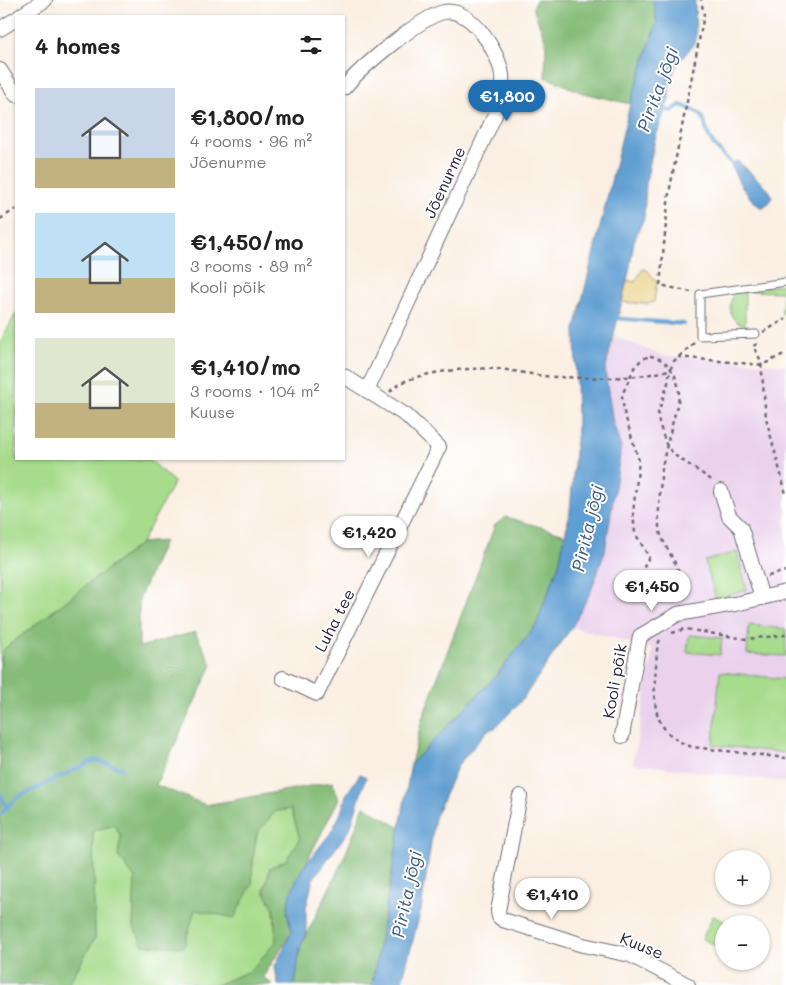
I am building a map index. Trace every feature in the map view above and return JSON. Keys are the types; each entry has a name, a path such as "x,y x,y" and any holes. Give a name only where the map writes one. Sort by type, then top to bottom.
{"street":[{"path":"22,15 45,0"},
{"name":"Jõenurme","path":"345,87 355,74 381,52 443,12 460,13 474,24 497,56 502,75 501,102 367,391"},
{"path":"0,29 15,20"},
{"path":"0,70 15,93"},
{"name":"Luha tee","path":"283,678 317,694 439,447 407,416 345,377"},
{"path":"721,491 729,516 741,528 762,598"},
{"name":"Kooli põik","path":"622,736 640,636 678,614 786,592"},
{"name":"Kuuse","path":"520,796 498,911 499,917 503,920 583,945 630,956 688,985"}],"lane":[{"path":"757,334 700,336 700,294 786,282"}],"path":[{"path":"700,294 660,286 669,193 704,15 701,0"},
{"path":"0,219 15,210"},
{"path":"786,320 757,334 759,342 753,346 762,365 766,418 786,494"},
{"path":"700,336 678,357 670,370 668,383 658,413 667,446 673,454 715,482 721,491"},
{"path":"678,357 762,365 786,353"},
{"path":"650,356 659,357 666,362 670,370 675,376 679,395 662,465 659,527 662,540 680,572 681,581 675,596 649,601 637,590 640,575 649,557 635,533 633,513 639,461 628,426 622,395 630,377 642,359 650,356"},
{"path":"383,402 396,384 419,375 493,369 553,377 616,378 647,376 670,370"},
{"path":"756,580 786,571"},
{"path":"670,634 685,629 746,639 786,636"},
{"path":"664,637 659,641 654,701 657,715 665,729 678,742 692,747 786,758"}],"shaded area":[{"path":"615,336 660,355 786,365 786,782 633,764 653,649 572,627 591,591 605,551 621,448 613,423 605,371"}],"green space":[{"path":"536,0 653,0 657,22 630,104 583,93 545,77 546,42 533,8"},
{"path":"786,284 786,312 782,314 783,292 745,291 745,325 739,323 732,316 730,307 735,291"},
{"path":"15,315 15,460 150,460 174,482 141,543 4,649 0,665 0,342"},
{"path":"506,517 565,534 559,564 536,625 496,676 411,764 422,719 495,525"},
{"path":"164,541 139,599 139,647 195,632 212,665 156,785 206,805 332,782 339,799 290,894 287,913 292,931 263,977 273,985 216,985 250,971 276,942 274,908 264,891 270,868 286,860 300,839 291,809 276,811 257,832 252,884 234,918 195,910 184,947 143,945 133,926 135,878 118,856 121,836 114,825 93,831 95,938 68,985 0,985 0,665 4,649 141,543"},
{"path":"737,552 747,590 716,599 705,561"},
{"path":"749,625 786,629 786,656 747,654"},
{"path":"689,635 722,638 720,655 687,652"},
{"path":"720,672 786,679 786,753 713,745"},
{"path":"364,806 400,828 372,985 295,985 300,948 344,858"},
{"path":"291,809 300,839 286,860 270,868 264,891 274,908 276,942 250,971 216,985 197,985 177,977 172,985 68,985 95,938 93,831 114,825 121,836 118,856 135,878 133,926 195,910 252,884 253,854 261,826 275,812"},
{"path":"713,916 715,917 715,945 702,939"}],"sand":[{"path":"643,269 647,270 657,282 654,302 647,304 622,302 627,280 635,282"}],"water":[{"name":"Pirita jõgi","path":"653,0 695,0 696,41 676,66 670,81 669,99 655,139 646,182 644,218 634,241 629,272 605,371 613,423 621,448 605,551 591,591 572,627 522,700 495,728 488,730 458,765 435,817 421,910 401,985 372,985 411,764 496,676 536,625 559,564 570,511 577,428 575,329 630,104 657,22"},
{"path":"738,161 769,190 772,197 768,204 762,208 747,194 735,174 731,163"},
{"path":"360,774 366,777 350,829 313,879 306,908 306,934 300,948 295,985 278,985 275,966 292,931 287,913 290,894 301,870 330,834 341,813 346,795"}],"waterway":[{"name":"Pirita jõgi","path":"662,109 672,111 680,105 702,116 709,137 731,163"},
{"path":"614,318 684,324"},
{"path":"0,815 16,798 95,760 122,768"},
{"path":"0,793 7,808"}]}
